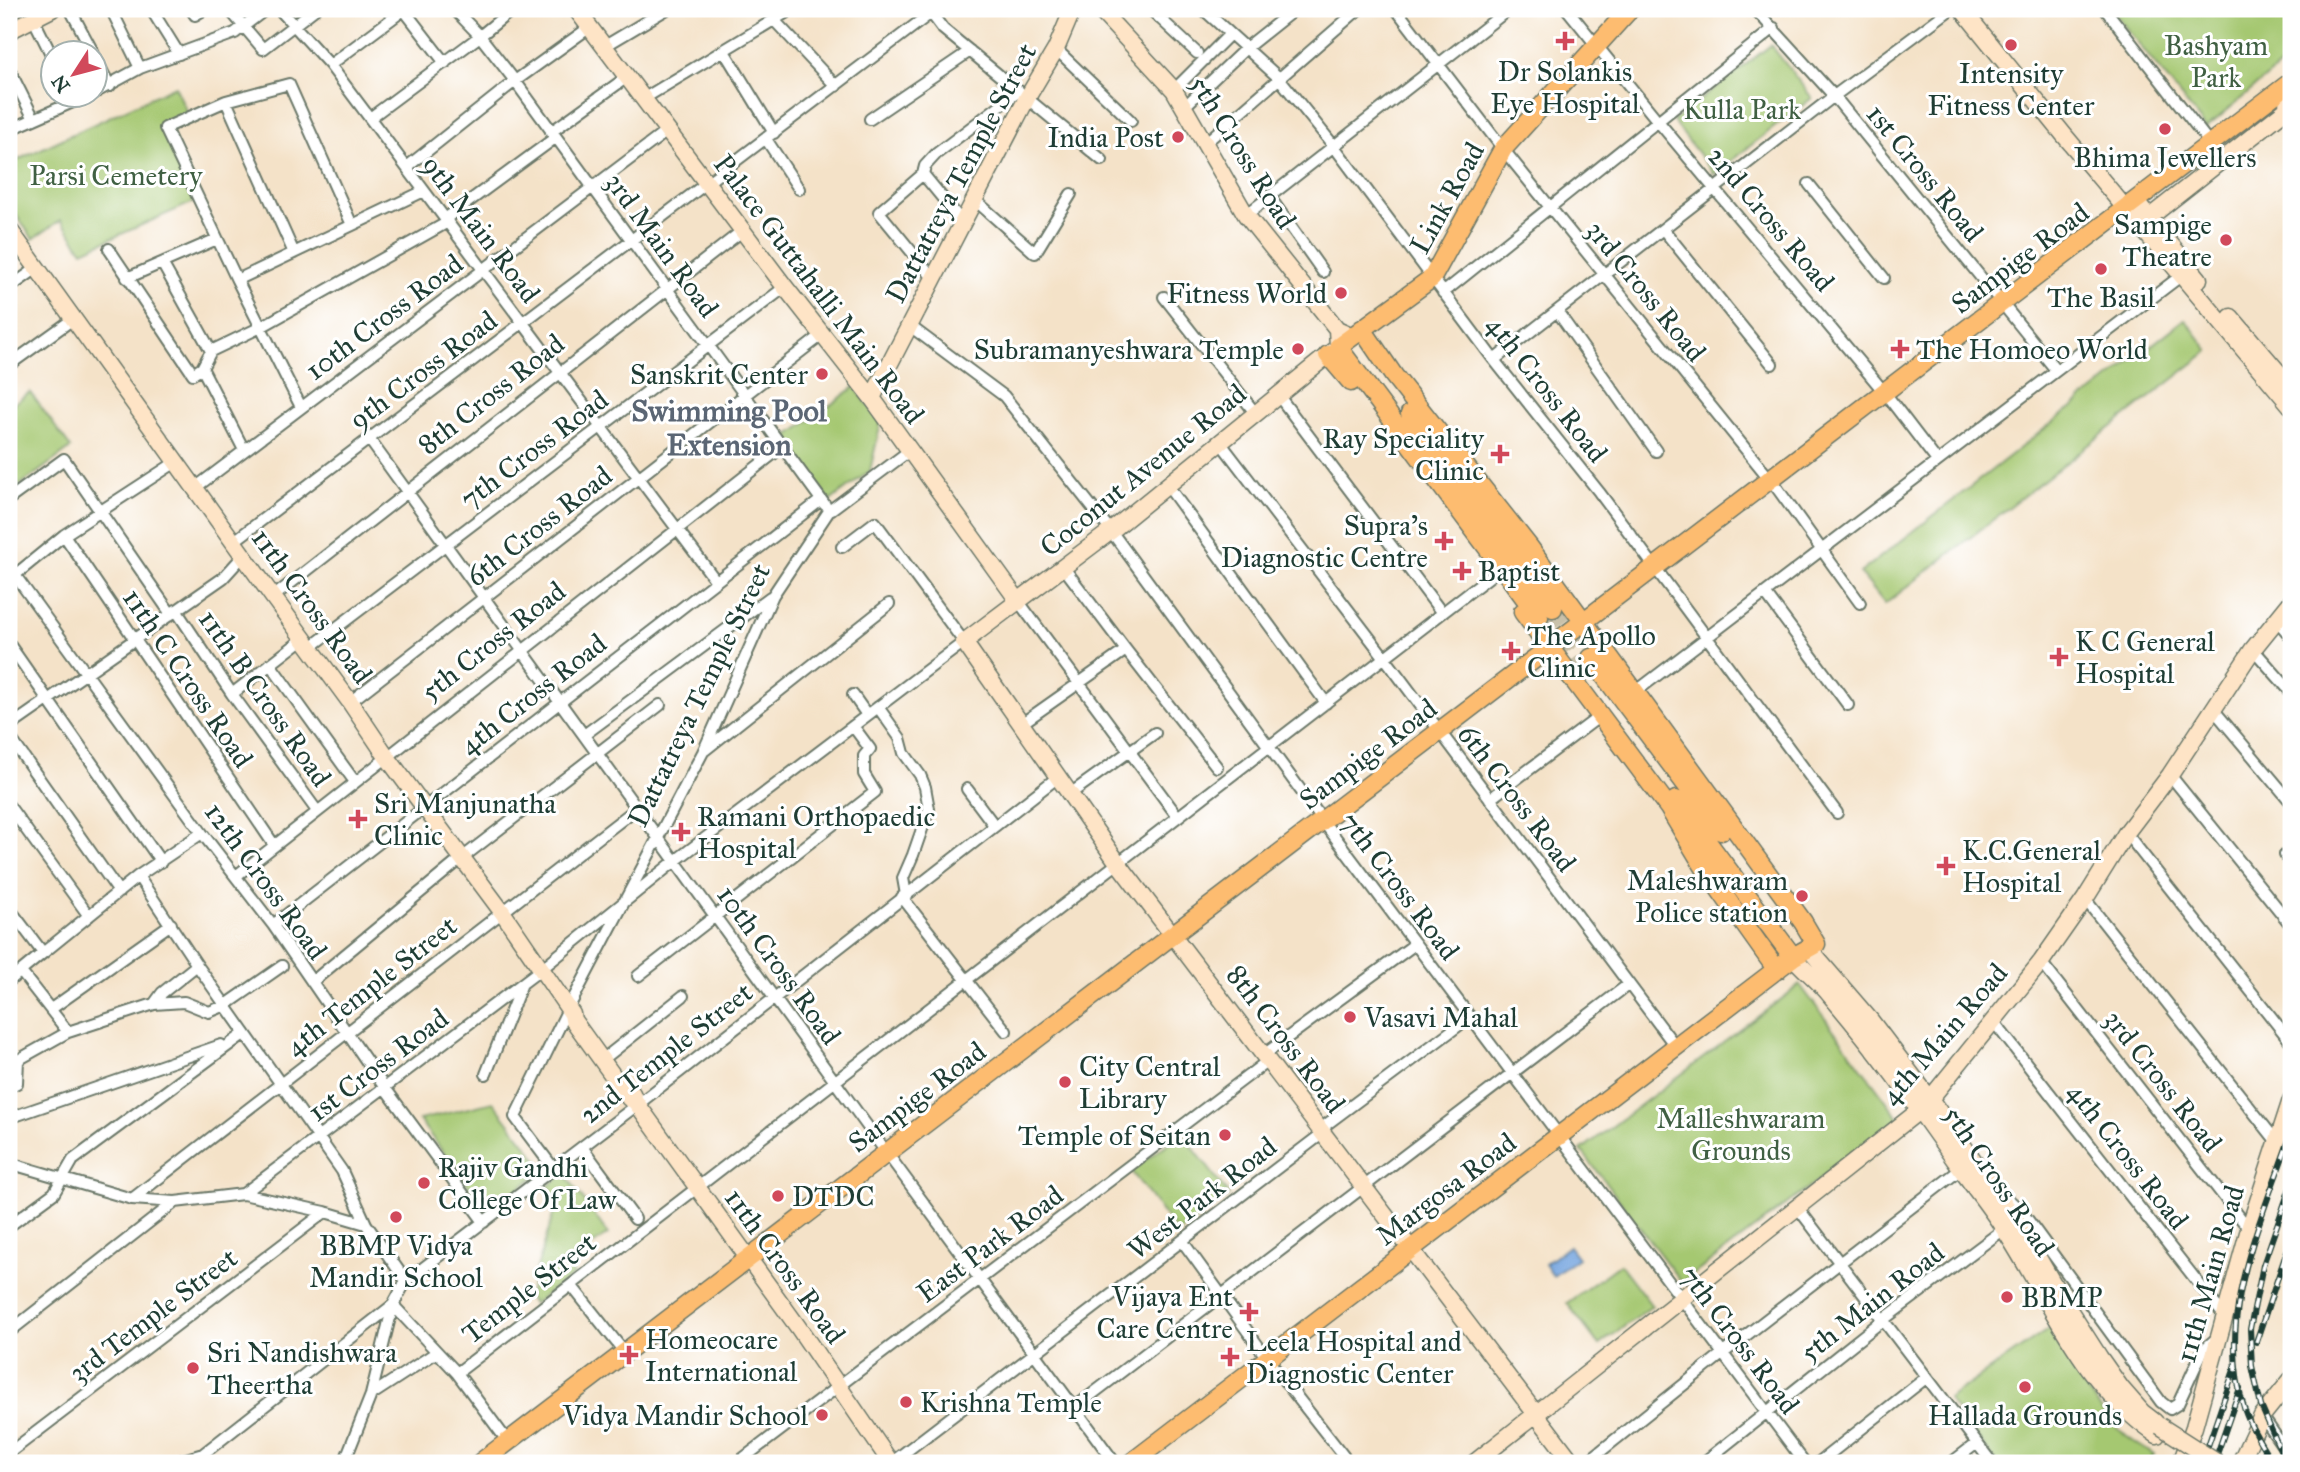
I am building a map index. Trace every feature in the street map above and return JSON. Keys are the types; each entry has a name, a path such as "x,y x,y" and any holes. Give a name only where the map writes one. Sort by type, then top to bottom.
{"main road":[{"name":"Link Road","path":"1344,339 1437,286 1503,149 1630,9"},
{"name":"Sampige Road","path":"485,1462 2289,84"},
{"name":"5th Cross Road","path":"1344,339 1546,612 1361,378 1344,339"},
{"path":"1344,339 1366,402 1669,807 1707,873 1777,970"},
{"path":"1344,339 1394,376 1529,547 1803,922 1806,950"},
{"path":"1584,663 1806,950"},
{"name":"Margosa Road","path":"1131,1463 1806,950"}],"street":[{"path":"9,31 49,9"},
{"path":"70,9 85,38"},
{"path":"111,9 140,68"},
{"path":"151,9 179,54"},
{"path":"191,9 195,15 205,9"},
{"path":"229,9 262,49 314,9"},
{"path":"108,82 110,86 140,68 235,33 266,9"},
{"name":"9th Main Road","path":"279,9 330,65 716,581"},
{"path":"330,65 405,9 445,63"},
{"name":"3rd Main Road","path":"454,9 480,36 515,81 829,511"},
{"path":"370,118 513,9"},
{"name":"Palace Guttahalli Main Road","path":"576,9 785,288 872,398 1019,602"},
{"path":"605,46 667,9"},
{"path":"643,99 792,9"},
{"name":"Dattatreya Temple Street","path":"872,398 975,201 1023,95 1056,49 1073,9"},
{"name":"5th Cross Road","path":"1099,9 1174,90 1246,215 1344,339"},
{"path":"1150,9 1197,54"},
{"name":"4th Cross Road","path":"1203,9 1279,78 1333,145 1437,286 1599,492 1837,813"},
{"path":"1183,108 1246,48 1295,9"},
{"path":"1204,144 1359,9"},
{"name":"3rd Cross Road","path":"1396,9 1503,149 1771,480 1860,603"},
{"path":"1246,215 1509,9"},
{"name":"2nd Cross Road","path":"1567,9 1657,121 1716,188 1885,393 1937,461"},
{"name":"1st Cross Road","path":"1755,9 1834,96 2056,370"},
{"path":"1494,360 1834,96 1951,9"},
{"path":"1962,9 2132,205 2182,275 2284,379"},
{"path":"2105,9 2211,145"},
{"path":"707,185 929,11 943,29 1101,160"},
{"path":"33,18 43,38"},
{"path":"774,20 836,86"},
{"path":"407,167 515,81 590,27"},
{"path":"1437,286 1549,206 1774,28"},
{"path":"1174,90 1230,34"},
{"path":"1056,49 1131,121"},
{"path":"724,51 799,189"},
{"path":"870,119 970,51"},
{"path":"9,69 12,84 34,119"},
{"path":"109,249 194,374 202,368 211,351 261,327 447,221 627,77"},
{"path":"301,407 165,128 226,101 289,84 352,226"},
{"name":"Sampige Road","path":"2144,221 2287,109 2289,84"},
{"path":"934,279 879,212 923,174 925,166 936,154 1023,95"},
{"path":"226,101 294,253"},
{"path":"9,130 55,108"},
{"name":"10th Cross Road","path":"195,488 667,131"},
{"path":"923,174 963,223"},
{"path":"1809,184 1884,278"},
{"name":"9th Cross Road","path":"233,542 707,185"},
{"path":"237,280 424,191"},
{"path":"975,201 1035,253 1071,194"},
{"path":"1269,196 1323,272"},
{"path":"2144,221 2284,379 2291,406"},
{"name":"11th Cross Road","path":"9,229 387,757 503,913 573,1020 629,1098 636,1103"},
{"path":"1664,229 1772,364"},
{"name":"8th Cross Road","path":"272,597 742,231"},
{"path":"127,278 217,239"},
{"path":"162,262 211,351"},
{"path":"9,288 37,268"},
{"path":"1634,694 2182,275"},
{"name":"7th Cross Road","path":"232,694 270,664 307,643 445,545 785,288"},
{"path":"1164,297 1256,414"},
{"path":"1557,311 1656,451"},
{"path":"9,365 73,319"},
{"name":"7th Cross Road","path":"910,326 1004,396 1111,531 1323,821 1805,1463"},
{"name":"6th Cross Road","path":"350,702 822,335"},
{"name":"Coconut Avenue Road","path":"964,642 1111,531 1344,339"},
{"path":"202,368 244,450"},
{"path":"1278,395 1442,613"},
{"name":"10th Cross Road","path":"369,439 1115,1463"},
{"name":"6th Cross Road","path":"1220,442 1676,1047"},
{"name":"5th Cross Road","path":"236,876 782,447"},
{"name":"Dattatreya Temple Street","path":"554,1169 514,1117 703,752 773,595 829,511 909,451"},
{"name":"11th B Cross Road","path":"9,499 64,459 317,811"},
{"path":"12,571 176,462"},
{"path":"1167,485 1326,702"},
{"name":"4th Cross Road","path":"273,925 821,500"},
{"path":"540,970 675,861 964,642 875,522 842,547"},
{"name":"11th C Cross Road","path":"64,536 274,845"},
{"path":"9,727 222,578 243,556"},
{"path":"1064,568 1217,767"},
{"name":"12th Cross Road","path":"12,571 202,833 273,925 385,1088 484,1222"},
{"name":"Temple Street","path":"457,1373 571,1284 639,1225 696,1188 1494,573"},
{"path":"1765,593 1848,705"},
{"path":"584,735 773,595"},
{"path":"1019,602 1178,817"},
{"name":"4th Main Road","path":"1474,1463 1798,1208 1925,1104 2041,962 2253,649 2291,603"},
{"path":"703,752 888,604"},
{"path":"2277,620 2291,637"},
{"name":"8th Cross Road","path":"964,642 1118,863 1573,1463"},
{"path":"9,644 161,862"},
{"path":"2253,649 2291,692"},
{"path":"1021,724 1126,650"},
{"path":"270,664 355,782"},
{"path":"853,695 867,715"},
{"path":"312,982 462,858 660,705"},
{"path":"878,707 900,738 905,753 920,775 929,808 903,878 904,896 1006,1031"},
{"path":"2213,709 2291,802"},
{"path":"1490,799 1600,716"},
{"path":"638,975 875,792 864,774 864,756 870,749 853,726"},
{"path":"1070,794 1155,733"},
{"path":"9,736 119,892"},
{"path":"2170,775 2291,925"},
{"name":"2nd Temple Street","path":"173,1463 203,1454 393,1305 406,1281 1058,777"},
{"path":"967,789 994,825"},
{"path":"9,806 89,916"},
{"name":"4th Temple Street","path":"132,1199 636,808"},
{"path":"9,981 138,876 202,833"},
{"path":"2126,833 2291,1042"},
{"path":"138,876 197,965 320,1137 342,1171 366,1224 406,1281"},
{"name":"3rd Cross Road","path":"2085,899 2277,1142"},
{"path":"9,908 43,953"},
{"path":"51,1009 171,925"},
{"name":"East Park Road","path":"737,1463 1165,1141 1267,1057 1415,944"},
{"name":"5th Cross Road","path":"1806,950 1829,993 1991,1185 2018,1223 2099,1358 2158,1430"},
{"name":"3rd Cross Road","path":"2041,962 2249,1229"},
{"path":"154,1004 162,993 197,965"},
{"path":"9,1087 17,1083 18,1060 68,1031 154,1004 184,1002 209,1012 226,1004 282,966"},
{"name":"1st Cross Road","path":"243,1194 540,970"},
{"path":"21,972 68,1031"},
{"path":"486,1074 522,984"},
{"path":"1074,1408 1629,984"},
{"path":"606,1057 683,996"},
{"name":"11th Cross Road","path":"570,1012 578,1016 633,1094 636,1103 891,1463"},
{"name":"West Park Road","path":"891,1463 1183,1242 1323,1133 1327,1124 1470,1017"},
{"name":"4th Cross Road","path":"1994,1021 2225,1317"},
{"path":"9,1226 54,1193 73,1160 245,1033"},
{"path":"9,1115 12,1117 231,1042"},
{"name":"11th Main Road","path":"2181,1463 2194,1427 2249,1229 2291,1100"},
{"name":"5th Cross Road","path":"1925,1104 1961,1168 2004,1229 2087,1366 2134,1420 2158,1430"},
{"path":"582,1147 639,1225"},
{"path":"9,1163 132,1199 175,1202 243,1194 366,1224"},
{"path":"1587,1463 1961,1168"},
{"path":"1991,1185 2022,1212 2161,1402 2170,1409 2178,1404 2203,1350 2220,1335"},
{"path":"9,1332 175,1202"},
{"path":"1798,1208 1992,1463"},
{"name":"3rd Temple Street","path":"9,1453 325,1212"},
{"name":"5th Main Road","path":"1703,1463 1883,1320 2004,1229"},
{"path":"1183,1242 1267,1359 1349,1463"},
{"path":"571,1284 625,1353"},
{"path":"393,1305 457,1373 508,1442"},
{"path":"344,1463 371,1395 393,1305"},
{"path":"371,1395 437,1352"},
{"path":"1818,1463 1927,1377"},
{"path":"2240,1463 2262,1416 2291,1380"},
{"path":"2262,1416 2291,1458"},
{"path":"2158,1430 2199,1463"},
{"path":"2158,1430 2218,1463"},
{"path":"1951,1463 1977,1443"}],"green space":[{"name":"Bashyam Park","path":"2111,9 2291,9 2291,57 2206,128"},
{"name":"Kulla Park","path":"1771,45 1812,98 1714,174 1673,121"},
{"name":"Parsi Cemetery","path":"175,86 188,114 162,126 196,201 83,251 61,220 33,239 9,204 9,164"},
{"path":"2185,319 2209,351 1885,604 1860,573"},
{"path":"855,387 881,422 870,471 830,501 784,439"},
{"path":"30,392 71,448 9,493 9,407"},
{"name":"Malleshwaram Grounds","path":"1800,985 1900,1119 1682,1283 1581,1150"},
{"path":"493,1102 545,1169 488,1212 419,1120"},
{"path":"1182,1133 1229,1195 1178,1233 1131,1171"},
{"path":"565,1174 608,1234 566,1264 574,1275 533,1304 528,1297 558,1199 548,1186"},
{"path":"1620,1264 1652,1306 1599,1345 1567,1303"},
{"name":"Hallada Grounds","path":"2049,1329 2103,1412 2126,1436 2154,1455 2147,1463 1997,1463 1948,1399"}],"water":[{"path":"1569,1246 1578,1258 1553,1276 1545,1264"}],"tunnel":[{"path":"1553,608 1591,658"},
{"path":"1539,617 1577,668"}],"railway":[{"path":"2273,1463 2245,1411 2237,1376 2235,1340 2245,1270 2291,1134"},
{"path":"2286,1463 2261,1406 2252,1366 2250,1329 2263,1265 2291,1185"},
{"path":"2256,1342 2291,1239"},
{"path":"2202,1463 2235,1367"},
{"path":"2214,1463 2240,1388"}],"place":[{"name":"Dr Solankis Eye Hospital","path":"1565,41"},
{"name":"Intensity Fitness Center","path":"2011,45"},
{"name":"Bhima Jewellers","path":"2165,129"},
{"name":"India Post","path":"1178,137"},
{"name":"Sampige Theatre","path":"2226,240"},
{"name":"The Basil","path":"2101,269"},
{"name":"Fitness World","path":"1341,293"},
{"name":"Subramanyeshwara Temple","path":"1298,349"},
{"name":"The Homoeo World","path":"1900,349"},
{"name":"Sanskrit Center","path":"822,374"},
{"name":"Ray Speciality Clinic","path":"1500,454"},
{"name":"Supra's Diagnostic Centre","path":"1444,541"},
{"name":"Baptist","path":"1462,571"},
{"name":"The Apollo Clinic","path":"1511,651"},
{"name":"K C General Hospital","path":"2059,657"},
{"name":"Sri Manjunatha Clinic","path":"358,819"},
{"name":"Ramani Orthopaedic Hospital","path":"681,832"},
{"name":"K.C.General Hospital","path":"1946,866"},
{"name":"Maleshwaram Police station","path":"1802,896"},
{"name":"Vasavi Mahal","path":"1350,1017"},
{"name":"City Central Library","path":"1065,1082"},
{"name":"Temple of Seitan","path":"1225,1135"},
{"name":"Rajiv Gandhi College Of Law","path":"424,1183"},
{"name":"DTDC","path":"778,1196"},
{"name":"BBMP Vidya Mandir School","path":"396,1217"},
{"name":"BBMP","path":"2007,1297"},
{"name":"Vijaya Ent Care Centre","path":"1249,1312"},
{"name":"Homeocare International","path":"629,1355"},
{"name":"Leela Hospital and Diagnostic Center","path":"1230,1357"},
{"name":"Sri Nandishwara Theertha","path":"193,1368"},
{"name":"Hallada Grounds","path":"2025,1387"},
{"name":"Krishna Temple","path":"906,1402"},
{"name":"Vidya Mandir School","path":"822,1415"}],"district":[{"name":"Swimming Pool Extension","path":"729,428"}]}
